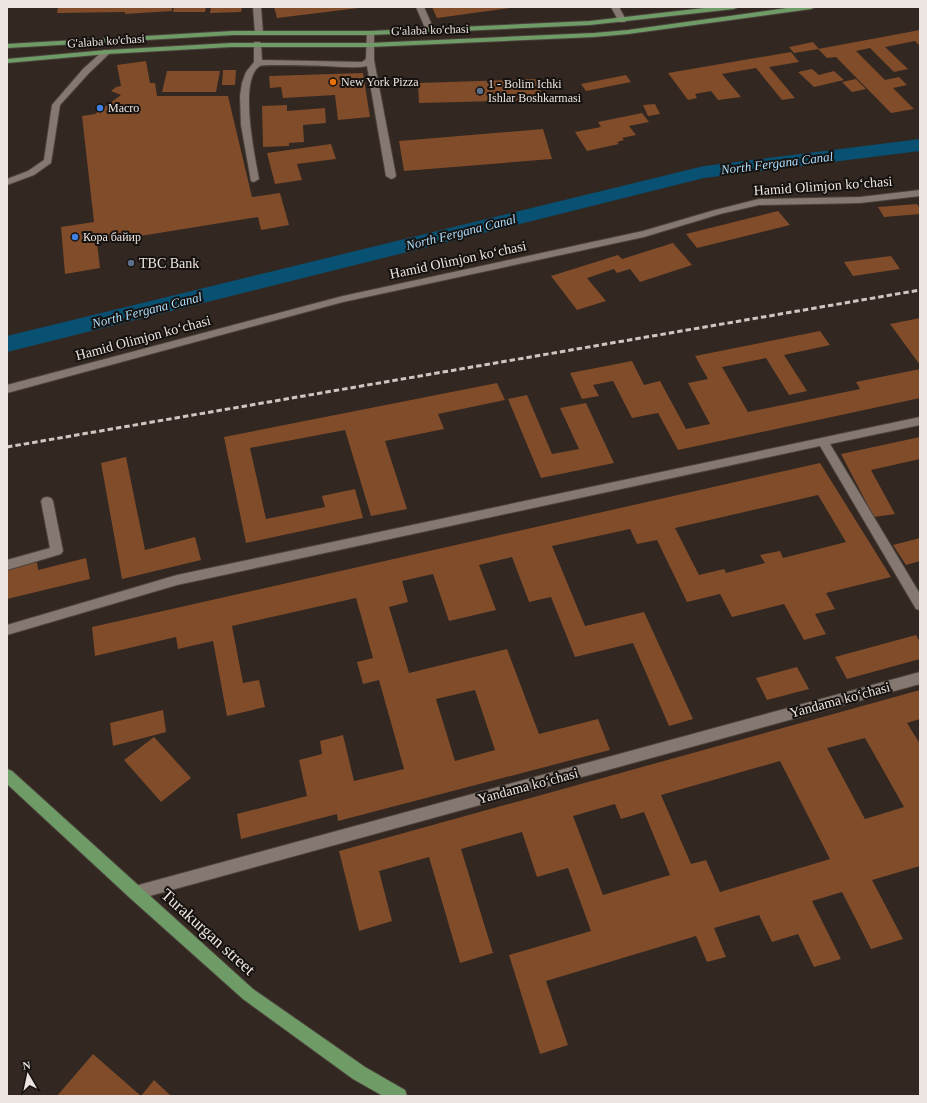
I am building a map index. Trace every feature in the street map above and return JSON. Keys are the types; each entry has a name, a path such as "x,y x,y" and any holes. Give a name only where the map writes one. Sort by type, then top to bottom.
{"main road":[{"name":"G'alaba ko'chasi","path":"7,46 259,32 370,33 622,20 695,9 734,7"},
{"name":"G'alaba ko'chasi","path":"7,61 107,52 256,44 370,44 594,35 628,32 811,7"},
{"name":"Turakurgan street","path":"7,775 135,893 248,994 359,1073 400,1096"}],"street":[{"path":"257,7 259,32"},
{"path":"420,7 430,30"},
{"path":"615,7 622,20"},
{"path":"370,33 370,60 391,176"},
{"path":"256,44 258,63"},
{"path":"7,182 31,173 48,160 56,105 86,71 107,52"},
{"path":"254,179 248,142 244,96 250,72 258,63 268,62 356,65 364,64 370,60"},
{"name":"Hamid Olimjon koʻchasi","path":"7,389 343,299 644,234 718,212 759,202 860,200 920,193"},
{"path":"7,630 177,580 824,443 920,421"},
{"path":"824,443 920,605"},
{"path":"7,565 57,551 47,501"},
{"name":"Yandama koʻchasi","path":"135,893 920,678"}],"building":[{"path":"58,7 172,7 172,11 125,14 125,12 57,13"},
{"path":"174,7 206,7 205,12 173,12"},
{"path":"211,7 242,7 241,12 210,13"},
{"path":"274,7 359,7 359,8 277,18"},
{"path":"432,7 510,7 510,8 437,18"},
{"path":"920,30 920,46 915,41 885,47 908,69 894,72 870,48 856,51 885,80 899,77 907,85 893,88 914,109 891,113 836,57 827,58 818,49"},
{"path":"813,42 819,49 794,53 789,47"},
{"path":"791,52 799,62 769,67 795,98 782,100 756,68 722,74 741,97 718,100 711,91 695,94 697,98 688,100 668,73"},
{"path":"146,61 150,83 155,83 157,96 228,96 252,197 280,193 289,225 261,230 258,217 97,243 100,268 65,274 61,227 94,222 82,116 95,114 121,95 111,91 116,87 121,86 117,65"},
{"path":"812,69 819,75 834,71 844,80 814,87 798,72"},
{"path":"223,70 236,70 235,85 222,85"},
{"path":"167,71 220,71 216,92 162,92"},
{"path":"363,73 370,117 338,120 335,95 283,98 281,87 270,88 269,76"},
{"path":"626,75 631,82 586,91 581,84"},
{"name":"1 - Bolim Ichki Ishlar Boshkarmasi","path":"539,79 542,100 419,103 418,83"},
{"path":"856,79 866,89 852,92 842,82"},
{"path":"655,104 660,114 648,116 643,105"},
{"path":"287,105 287,111 325,108 326,123 303,125 304,142 289,143 289,146 263,147 262,106"},
{"path":"642,113 649,122 629,126 636,135 622,138 624,140 617,142 619,144 587,151 575,132 601,127 598,122"},
{"path":"543,129 552,159 404,171 399,141"},
{"path":"331,144 336,159 297,164 302,180 275,184 267,153"},
{"path":"917,204 920,209 920,214 884,217 878,207"},
{"path":"778,211 790,225 697,248 686,234"},
{"path":"673,243 692,265 640,282 630,269 617,273 614,269 587,278 606,301 577,310 551,276 618,255 622,259"},
{"path":"891,256 900,269 853,276 844,262"},
{"path":"920,318 919,335 920,365 890,324"},
{"path":"820,331 830,345 784,355 807,391 789,395 766,358 722,367 748,412 860,389 856,382 920,369 920,398 678,450 658,413 632,418 613,381 593,385 599,396 582,399 570,373 632,361 644,385 660,381 686,429 710,424 688,383 708,379 695,356"},
{"path":"497,383 505,400 438,414 444,429 385,441 407,509 371,516 345,430 250,448 266,519 325,507 322,496 355,489 363,518 246,543 224,437"},
{"path":"527,395 552,454 579,449 560,408 586,403 614,463 541,478 508,399"},
{"path":"920,437 920,459 871,470 895,514 874,517 841,454"},
{"path":"126,457 145,550 195,537 201,560 122,579 101,463"},
{"path":"820,463 891,577 826,593 835,609 815,614 826,634 804,640 784,604 732,617 720,594 687,602 657,540 637,544 630,529 552,546 585,626 644,612 693,719 669,726 633,643 575,657 551,597 529,602 512,557 479,565 496,610 449,621 433,574 402,581 408,602 389,607 409,673 507,649 539,734 598,719 610,750 338,821 337,814 241,839 237,814 307,796 299,760 322,754 320,741 343,735 354,781 404,769 379,680 363,684 357,662 373,658 356,598 232,626 243,683 259,680 265,707 227,716 213,641 178,649 176,637 95,656 92,627","holes":["818,495 846,542 783,558 780,551 760,555 765,563 726,573 724,569 699,575 675,528","475,690 495,750 455,761 436,699"]},
{"path":"920,538 920,561 906,565 893,545"},
{"path":"86,558 90,579 7,599 7,569 37,562 38,570"},
{"path":"916,635 920,642 920,659 847,679 835,657"},
{"path":"797,667 809,689 767,700 756,678"},
{"path":"920,690 920,719 907,723 920,744 920,866 872,880 903,939 871,949 842,892 812,901 841,959 814,967 798,934 772,942 759,915 714,928 726,957 707,962 696,936 546,981 568,1045 540,1054 509,955 591,931 568,868 537,877 522,832 461,849 493,953 460,963 429,857 379,871 392,921 359,931 339,851","holes":["865,738 904,807 865,819 827,748","780,761 830,859 720,892 706,860 691,864 661,795","615,804 621,819 644,812 670,875 603,895 573,816"]},
{"path":"163,710 166,732 113,746 110,723"},
{"path":"154,737 191,778 161,802 124,760"},
{"path":"93,1054 141,1096 57,1096"},
{"path":"154,1080 171,1096 141,1096"}],"waterway":[{"name":"North Fergana Canal","path":"7,344 704,172 920,145"}],"railway":[{"path":"7,447 920,290"}],"place":[{"name":"New York Pizza","path":"333,82"},
{"name":"1 - Bolim Ichki Ishlar Boshkarmasi","path":"480,91"},
{"name":"Macro","path":"100,108"},
{"name":"Кора байир","path":"75,237"},
{"name":"TBC Bank","path":"131,263"}]}
